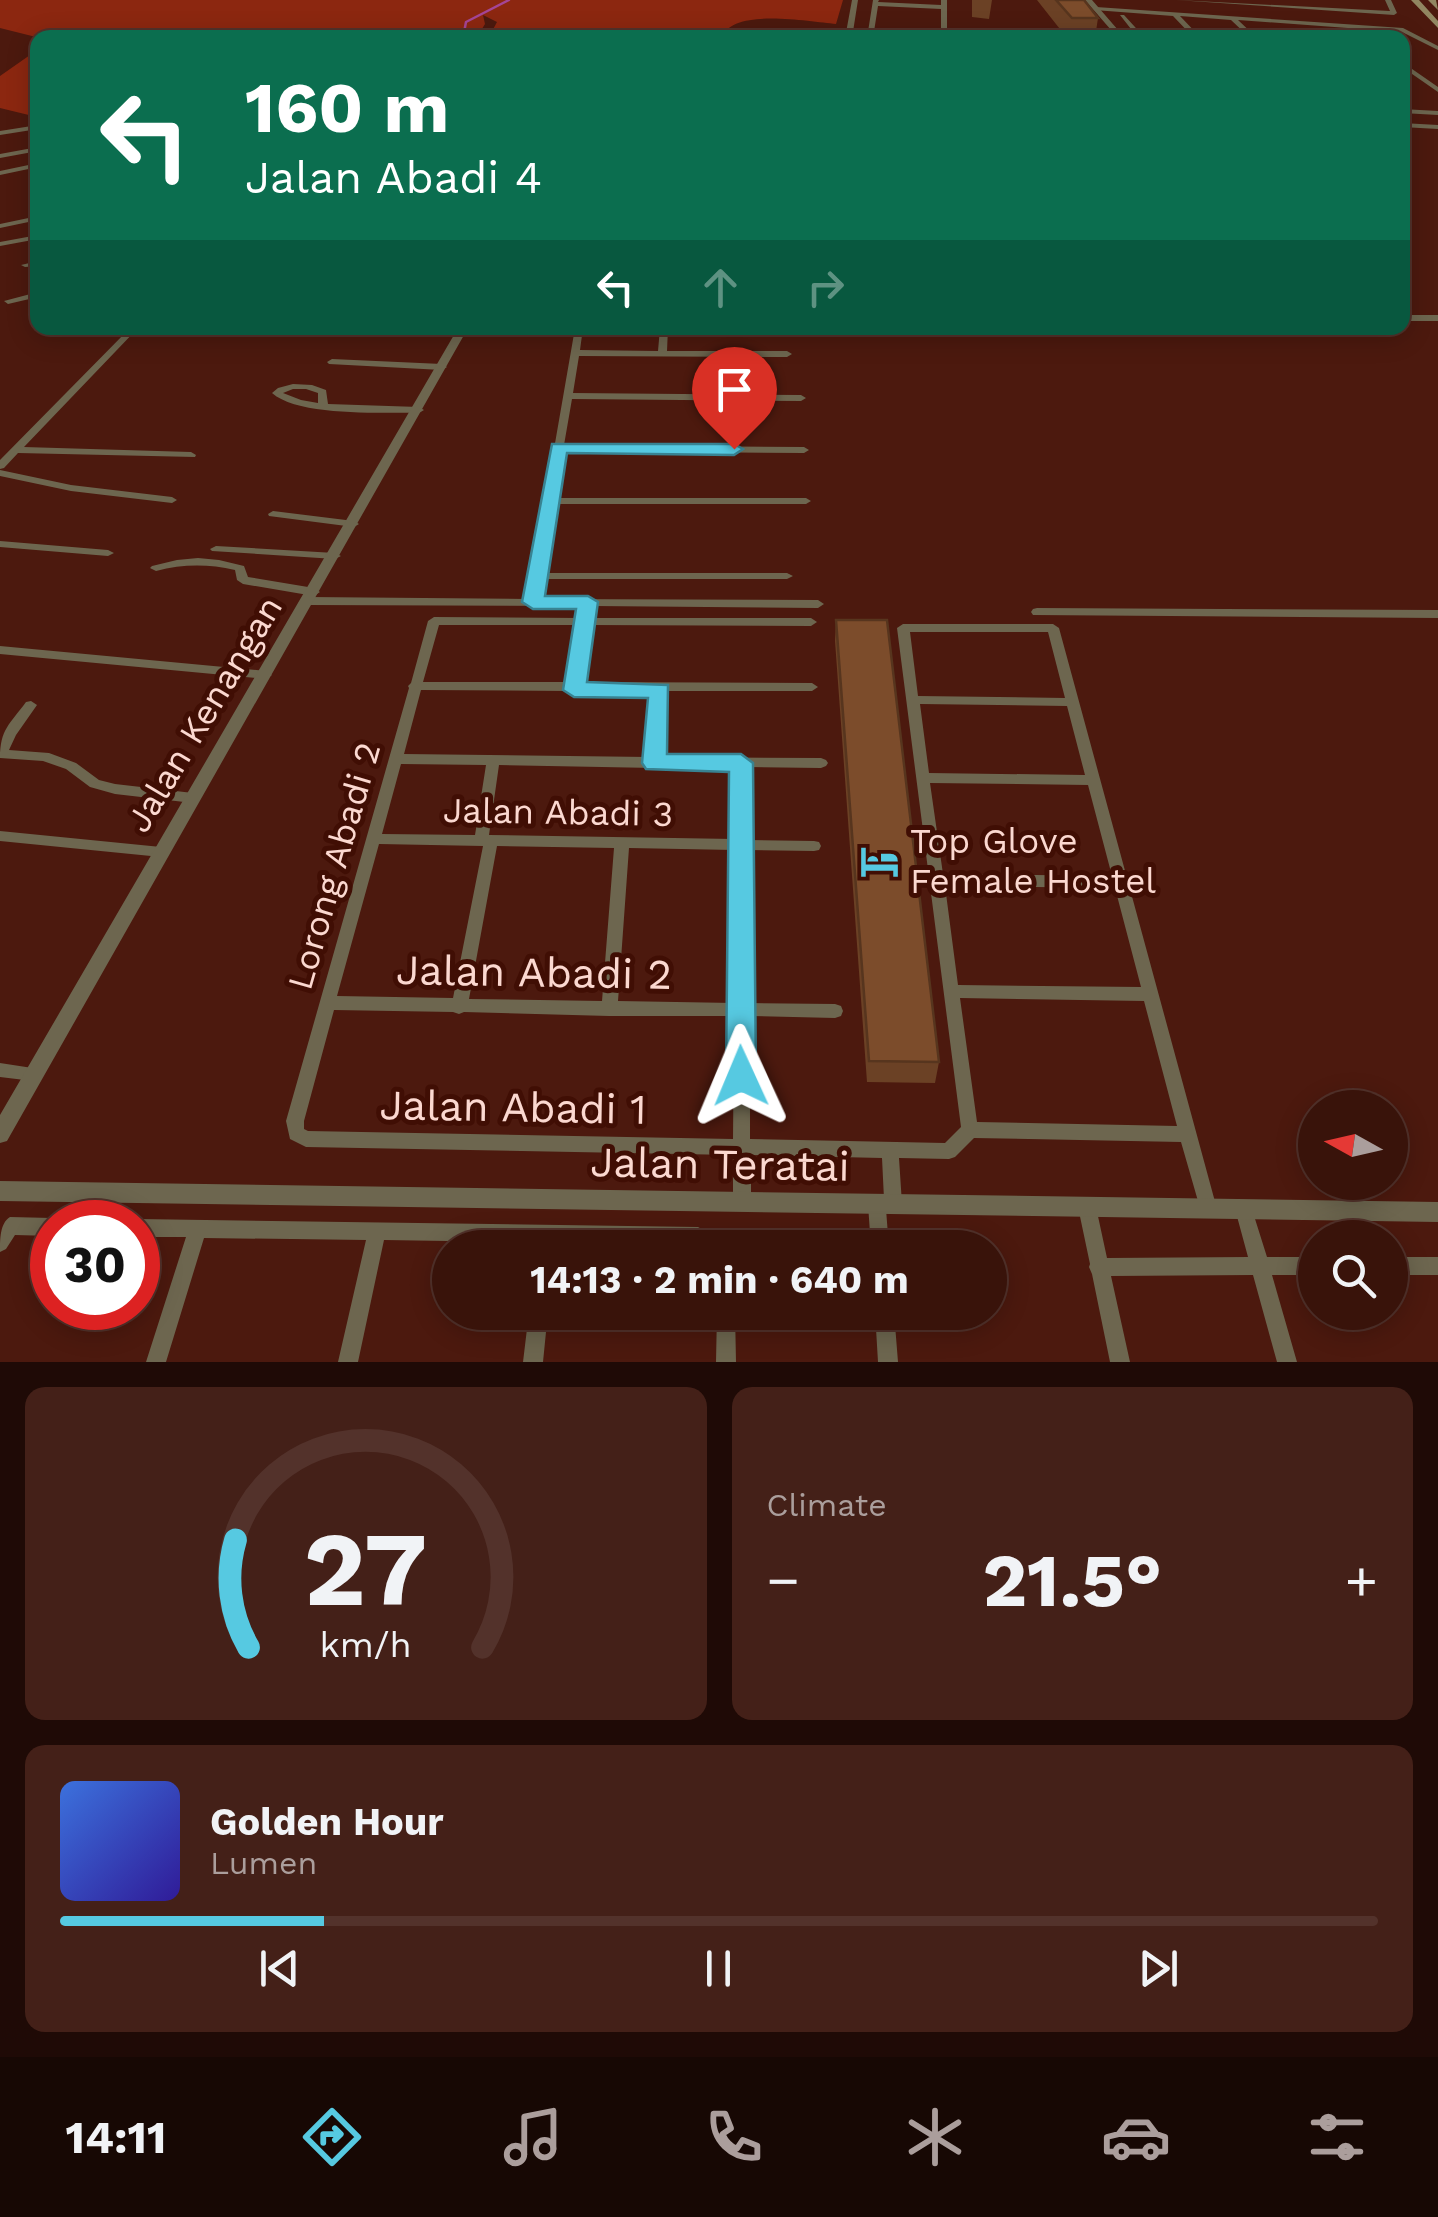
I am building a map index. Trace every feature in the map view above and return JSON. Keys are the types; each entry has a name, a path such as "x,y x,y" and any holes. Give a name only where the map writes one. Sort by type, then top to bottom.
{"main road":[{"path":"1415,0 1438,26"},
{"path":"1432,0 1438,8"}],"street":[{"path":"849,30 855,0"},
{"path":"1088,0 1115,30"},
{"path":"1178,0 1392,14 1388,0"},
{"path":"1336,0 1341,11"},
{"path":"871,30 876,2 944,3 944,30"},
{"path":"1097,10 1398,30"},
{"path":"1173,13 1190,30"},
{"path":"1122,16 1135,30"},
{"path":"1232,18 1245,30"},
{"path":"1292,22 1302,30"},
{"path":"1352,26 1357,30"},
{"path":"1410,31 1438,48"},
{"path":"1410,70 1438,90"},
{"path":"1410,114 1438,112"},
{"path":"1410,117 1438,124"},
{"path":"0,133 30,128"},
{"path":"0,156 30,150"},
{"path":"0,173 30,167"},
{"path":"0,226 30,220"},
{"path":"0,244 30,238"},
{"path":"25,265 30,264"},
{"path":"8,302 30,296"},
{"path":"1410,318 1438,318"},
{"path":"127,335 0,470 72,488 172,500"},
{"name":"Jalan Kenangan","path":"0,1134 459,335"},
{"path":"533,602 578,335"},
{"path":"662,353 663,335"},
{"path":"574,353 788,354"},
{"path":"332,362 442,367"},
{"path":"567,396 801,398"},
{"path":"322,406 418,410"},
{"path":"0,444 17,449 191,455"},
{"path":"558,448 804,450"},
{"path":"550,501 806,502"},
{"path":"273,514 354,524"},
{"path":"0,544 108,554"},
{"path":"216,549 335,556"},
{"path":"156,568 178,561 224,563 240,568 243,580 312,596 818,604"},
{"path":"537,576 787,576"},
{"path":"574,690 588,602"},
{"path":"1037,612 1438,614"},
{"name":"Lorong Abadi 2","path":"295,1121 431,626 442,618 586,622"},
{"path":"586,622 811,622"},
{"path":"970,1130 903,628 1053,628 1208,1209"},
{"path":"0,650 266,675"},
{"path":"414,686 574,690 812,687"},
{"path":"654,763 660,690"},
{"path":"913,700 1073,702"},
{"path":"32,705 10,733 1,754 44,756 71,766 95,784 192,798"},
{"path":"396,759 821,763"},
{"path":"459,1007 486,841 493,761"},
{"path":"741,763 742,1201"},
{"path":"923,778 1094,780"},
{"path":"0,836 160,852"},
{"name":"Jalan Abadi 3","path":"373,839 814,846"},
{"path":"609,1009 622,843"},
{"path":"937,880 1121,882"},
{"path":"951,991 1151,994"},
{"name":"Jalan Abadi 2","path":"327,1002 835,1010"},
{"path":"0,1070 33,1074"},
{"name":"Jalan Abadi 1","path":"295,1121 296,1133 306,1139 742,1145"},
{"path":"742,1145 949,1151 970,1130 1188,1134"},
{"path":"882,1230 890,1150"},
{"name":"Jalan Teratai","path":"0,1191 1438,1212"},
{"path":"1086,1207 1120,1362"},
{"path":"1244,1209 1287,1362"},
{"path":"160,1229 432,1235"},
{"path":"5,1234 30,1230"},
{"path":"156,1362 197,1230"},
{"path":"348,1362 377,1232"},
{"path":"1098,1267 1298,1266"},
{"path":"1408,1266 1438,1266"},
{"path":"533,1362 536,1330"},
{"path":"726,1330 726,1362"},
{"path":"885,1330 888,1362"}],"shaded area":[{"path":"0,0 843,0 836,24 755,19 727,30 493,30 497,22 483,15 481,30 30,30 30,36 0,28"},
{"path":"30,55 30,115 0,108 0,76"}],"building":[{"path":"1056,0 1084,0 1098,18 1072,18"},
{"name":"Top Glove Female Hostel","path":"836,620 887,620 939,1062 869,1061"}],"waterway":[{"path":"464,30 466,22 509,0"}],"place":[{"name":"Top Glove Female Hostel","path":"880,861"}],"route":[{"path":"734,449 558,448 533,602 588,602 574,690 660,690 654,763 741,763 741,1076"}]}
